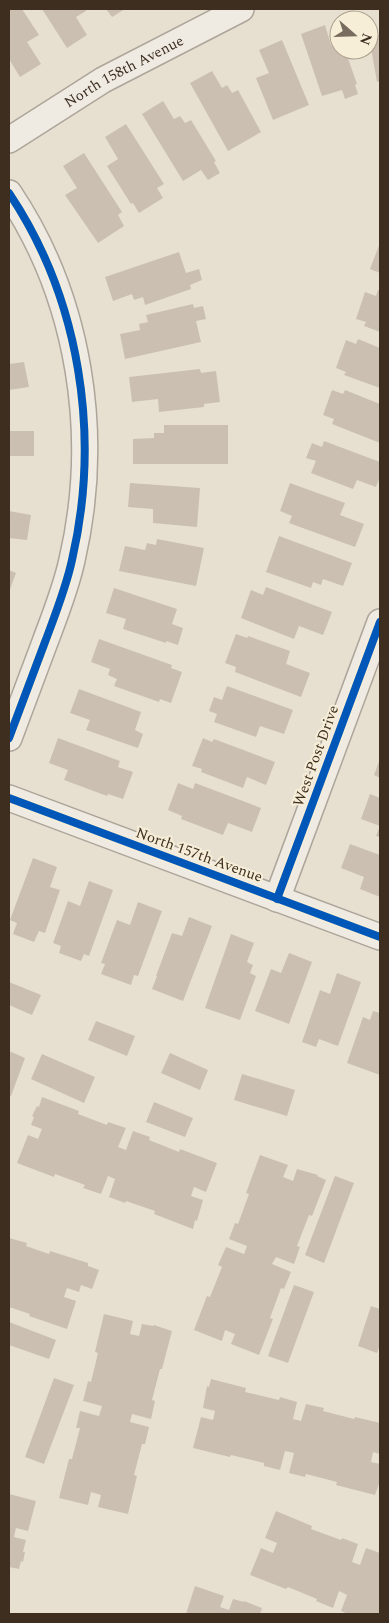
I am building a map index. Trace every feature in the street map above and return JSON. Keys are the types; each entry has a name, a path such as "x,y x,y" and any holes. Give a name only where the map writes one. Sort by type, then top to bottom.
{"street":[{"name":"North 158th Avenue","path":"9,140 103,80 241,9"},
{"path":"9,193 40,247 68,322 80,378 84,444 82,498 72,560 56,612 9,738"},
{"name":"West Post Drive","path":"277,899 380,622"},
{"name":"North 157th Avenue","path":"9,798 380,937"}],"building":[{"path":"9,9 22,9 39,35 27,42 41,64 20,77 9,59"},
{"path":"42,9 85,9 86,11 76,17 87,35 67,48"},
{"path":"106,9 125,9 112,17"},
{"path":"325,25 329,38 329,60 349,60 357,84 355,85 358,94 345,99 342,90 322,96 301,34"},
{"path":"379,35 380,81 377,82 373,60 379,60"},
{"path":"282,40 309,105 273,120 256,78 269,73 259,50"},
{"path":"212,71 222,88 227,85 232,93 238,90 261,132 228,151 190,83"},
{"path":"163,101 174,119 180,116 185,123 191,120 216,161 214,162 220,173 208,180 201,170 183,181 142,114"},
{"path":"126,124 164,184 157,188 163,198 139,213 133,203 131,204 107,166 118,159 105,137"},
{"path":"84,153 122,212 118,215 124,226 98,243 65,195 77,188 63,166"},
{"path":"380,243 380,273 370,269"},
{"path":"179,252 186,273 199,269 202,280 190,285 191,289 145,305 143,297 134,300 132,294 113,301 105,277"},
{"path":"378,290 380,291 380,332 364,326 366,322 356,319 365,292 376,296"},
{"path":"193,304 194,308 203,306 206,319 196,321 201,342 125,359 120,334 140,330 139,324 148,322 146,315"},
{"path":"358,339 380,348 380,388 344,375 346,372 336,368 346,340 356,344"},
{"path":"24,362 29,387 9,390 9,364"},
{"path":"200,369 201,373 216,371 220,402 204,404 204,407 159,412 158,399 132,402 129,377"},
{"path":"332,390 343,394 345,390 380,404 380,443 332,424 334,419 323,415"},
{"path":"164,425 228,425 228,464 133,464 133,439 154,438 154,433 164,433"},
{"path":"9,431 34,431 34,456 9,456"},
{"path":"324,441 380,462 380,477 376,487 357,480 353,489 311,473 316,461 306,458 312,443 322,447"},
{"path":"130,483 200,488 197,527 153,523 153,509 128,507"},
{"path":"290,483 345,503 340,515 364,524 355,547 289,523 292,516 280,511"},
{"path":"9,511 31,515 27,540 9,538"},
{"path":"279,536 352,563 343,586 323,579 321,585 313,582 311,588 266,572"},
{"path":"157,539 204,548 196,586 119,571 125,546 145,550 147,543 156,545"},
{"path":"9,570 16,573 9,592"},
{"path":"266,587 332,612 323,635 299,626 294,639 241,618 251,590 263,595"},
{"path":"114,588 177,609 172,624 183,628 178,645 123,629 126,619 106,613"},
{"path":"236,634 247,638 248,636 290,651 286,664 310,673 301,697 235,672 236,667 225,663"},
{"path":"99,639 172,665 171,668 182,672 171,703 160,699 159,702 114,686 117,679 108,675 110,669 91,662"},
{"path":"227,686 293,710 284,734 260,726 256,737 214,722 217,714 209,711 214,697 222,700"},
{"path":"79,689 141,712 135,730 143,734 138,748 86,730 90,720 70,713"},
{"path":"58,738 120,761 118,767 133,772 123,799 108,794 107,796 64,780 68,770 49,763"},
{"path":"203,738 212,742 214,739 275,762 266,785 247,777 243,788 201,772 202,769 192,766"},
{"path":"380,759 380,778 374,775"},
{"path":"178,783 193,789 195,783 261,808 252,832 228,823 223,835 181,819 182,816 168,810"},
{"path":"370,794 380,798 380,826 361,819"},
{"path":"380,826 380,837 376,836"},
{"path":"350,844 380,855 380,897 360,889 364,877 341,868"},
{"path":"33,858 57,867 50,887 60,890 45,933 39,931 34,942 13,934 17,923 10,920"},
{"path":"89,881 113,890 89,956 84,954 81,961 59,953 61,946 53,943 68,901 80,906"},
{"path":"138,902 162,911 138,976 134,975 131,985 101,974 105,964 101,963 117,920 130,925"},
{"path":"189,917 212,926 183,1001 152,989 172,933 182,936"},
{"path":"231,934 254,943 247,962 253,965 250,973 256,976 240,1020 205,1008"},
{"path":"289,953 312,962 289,1024 255,1011 271,969 281,973"},
{"path":"337,973 361,982 338,1046 319,1039 316,1047 302,1042 320,990 330,994"},
{"path":"9,982 41,995 32,1015 9,1005"},
{"path":"373,1011 380,1013 380,1075 347,1063 363,1017 370,1020"},
{"path":"96,1021 135,1036 127,1056 88,1040"},
{"path":"9,1051 25,1058 11,1096 9,1095"},
{"path":"170,1053 208,1070 200,1090 161,1073"},
{"path":"42,1054 95,1077 84,1103 31,1079"},
{"path":"242,1074 295,1090 287,1116 234,1100"},
{"path":"42,1097 79,1111 78,1114 107,1125 108,1122 126,1128 118,1147 126,1150 133,1131 150,1137 149,1140 179,1152 180,1149 217,1163 206,1192 194,1187 191,1196 203,1200 193,1229 154,1214 155,1211 109,1197 115,1179 108,1176 101,1194 83,1188 85,1185 55,1174 54,1177 17,1163 28,1135 38,1139 42,1129 31,1125 34,1117 32,1116 37,1106 39,1107"},
{"path":"154,1102 193,1118 185,1137 146,1122"},
{"path":"260,1155 288,1165 283,1177 293,1181 297,1169 318,1175 326,1180 312,1216 309,1215 297,1246 300,1247 294,1264 276,1257 272,1264 291,1272 284,1289 281,1288 270,1318 273,1319 259,1355 231,1344 235,1334 225,1330 222,1341 194,1330 207,1296 210,1297 222,1267 218,1265 226,1247 244,1254 247,1246 229,1239 235,1223 238,1224 249,1194 246,1193"},
{"path":"335,1176 354,1183 324,1263 305,1255"},
{"path":"9,1238 27,1243 26,1246 49,1254 50,1251 88,1263 88,1266 99,1270 92,1289 81,1285 79,1292 67,1288 64,1297 76,1301 67,1329 9,1307"},
{"path":"294,1285 314,1292 288,1363 268,1356"},
{"path":"371,1306 380,1309 380,1345 377,1353 358,1346"},
{"path":"104,1314 133,1321 130,1334 139,1336 142,1324 154,1325 172,1331 152,1400 155,1401 151,1419 132,1414 130,1422 149,1427 145,1444 142,1444 134,1475 137,1476 128,1514 98,1507 101,1495 91,1492 88,1505 59,1498 69,1459 72,1459 80,1428 76,1428 80,1411 99,1416 102,1406 83,1401 88,1381 91,1382 98,1353 95,1352"},
{"path":"9,1322 56,1340 49,1359 9,1345"},
{"path":"54,1378 74,1385 44,1464 25,1457"},
{"path":"211,1379 246,1388 245,1392 279,1400 280,1397 297,1402 293,1419 301,1421 306,1404 324,1408 323,1411 354,1419 355,1417 380,1423 380,1454 373,1452 371,1462 380,1464 380,1481 375,1495 336,1485 337,1482 306,1474 305,1477 289,1473 294,1453 285,1451 280,1470 264,1466 264,1463 193,1448 201,1417 213,1420 215,1411 203,1408 207,1386 209,1387"},
{"path":"9,1494 36,1501 28,1531 16,1528 14,1537 26,1540 23,1562 21,1561 19,1569 9,1567"},
{"path":"276,1511 312,1526 311,1529 358,1544 352,1562 360,1565 366,1548 380,1553 380,1614 348,1614 341,1611 347,1595 339,1591 333,1608 288,1587 286,1589 250,1575 261,1548 273,1553 277,1543 265,1538"},
{"path":"195,1586 224,1596 220,1607 229,1610 233,1599 262,1608 260,1614 186,1614"}],"cycle path":[{"path":"9,193 33,234 53,277 68,323 78,369 84,417 81,513 70,570 9,738"},
{"path":"277,899 380,622"},
{"path":"9,798 380,937"}]}
